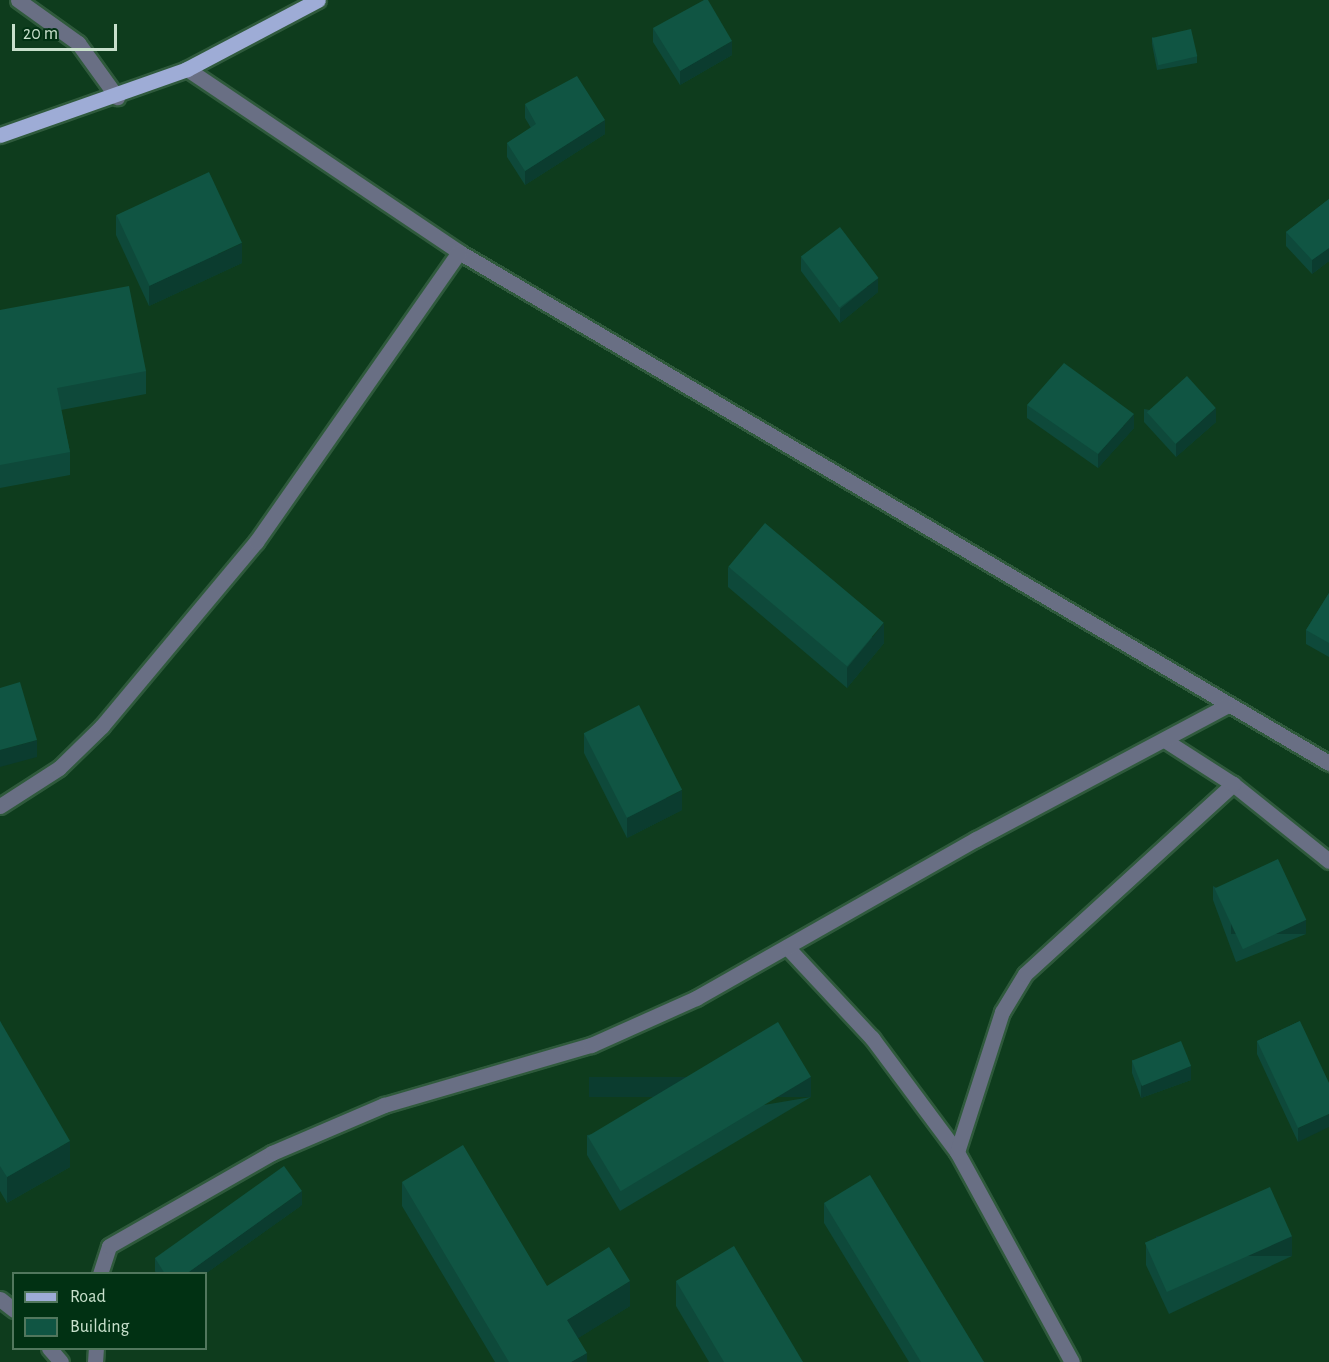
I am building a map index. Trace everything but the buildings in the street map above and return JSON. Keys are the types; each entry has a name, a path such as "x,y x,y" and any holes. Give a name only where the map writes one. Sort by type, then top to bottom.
{"main road":[{"path":"0,135 117,97 187,69 318,0"}],"street":[{"path":"18,0 78,43 117,97"},
{"path":"187,69 459,252 1226,706 1329,763"},
{"path":"0,806 42,781 102,726 256,542 459,252"},
{"path":"101,1272 109,1246 272,1153 384,1106 591,1046 696,998 976,839 1166,741 1226,706"},
{"path":"1166,741 1233,784 1329,861"},
{"path":"957,1152 1002,1012 1025,974 1233,784"},
{"path":"787,947 872,1038 957,1152 1072,1362"},
{"path":"0,1299 12,1308"},
{"path":"52,1350 62,1362"}]}
